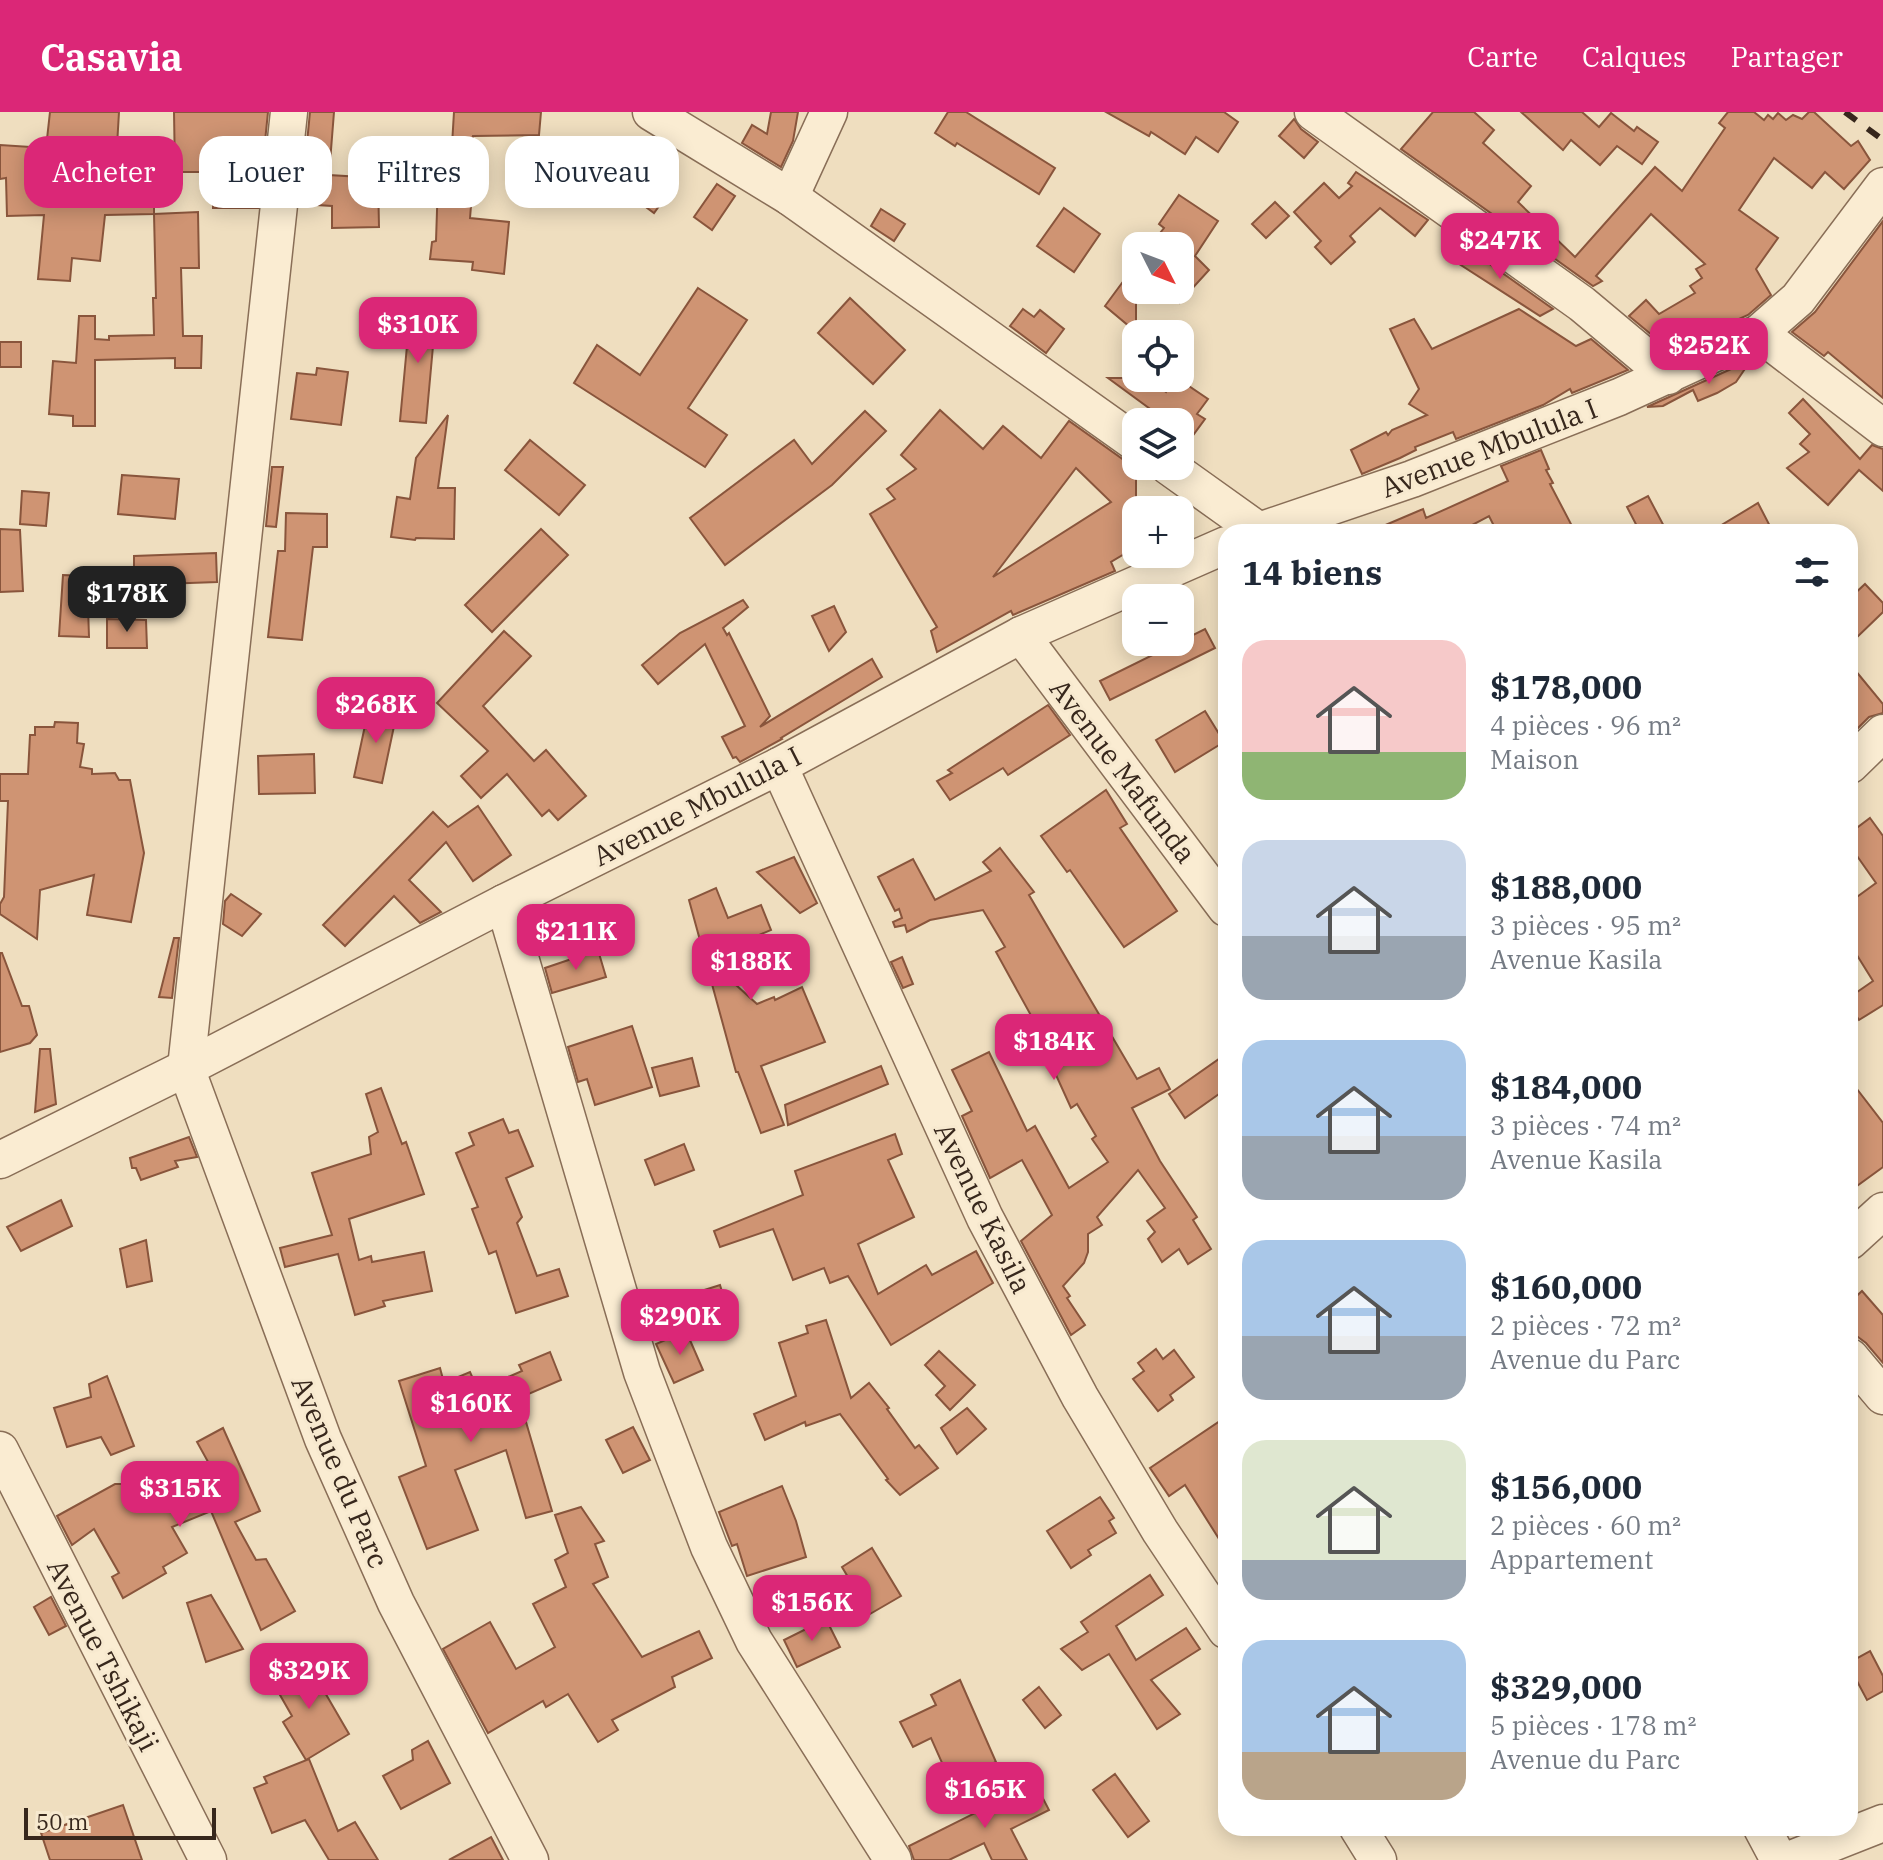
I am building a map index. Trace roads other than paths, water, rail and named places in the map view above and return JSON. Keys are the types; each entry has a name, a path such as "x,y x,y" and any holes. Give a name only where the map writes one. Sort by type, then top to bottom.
{"street":[{"path":"186,1068 289,112"},
{"path":"651,112 790,197 1122,433"},
{"path":"790,197 829,112"},
{"path":"1313,112 1582,304 1668,376"},
{"name":"Avenue Mbulula I","path":"1279,524 1412,479 1668,376 1759,333 1798,299 1883,186"},
{"path":"1759,333 1883,428"},
{"path":"1187,480 1248,524"},
{"name":"Avenue Mbulula I","path":"0,1160 779,766 1021,635 1218,549"},
{"name":"Avenue Mafunda","path":"1021,635 1218,897"},
{"path":"1858,757 1883,733"},
{"name":"Avenue Kasila","path":"779,766 985,1218 1080,1397 1160,1531 1218,1618"},
{"path":"504,903 642,1372 709,1547 754,1641 893,1860"},
{"name":"Avenue du Parc","path":"186,1068 323,1439 396,1603 530,1860"},
{"path":"1858,1366 1883,1396"},
{"name":"Avenue Tshikaji","path":"0,1450 208,1860"},
{"path":"1858,1833 1883,1823"},
{"path":"1766,1836 1779,1860"},
{"path":"1789,1860 1850,1836"}],"railway":[{"path":"1845,112 1883,140"}]}
